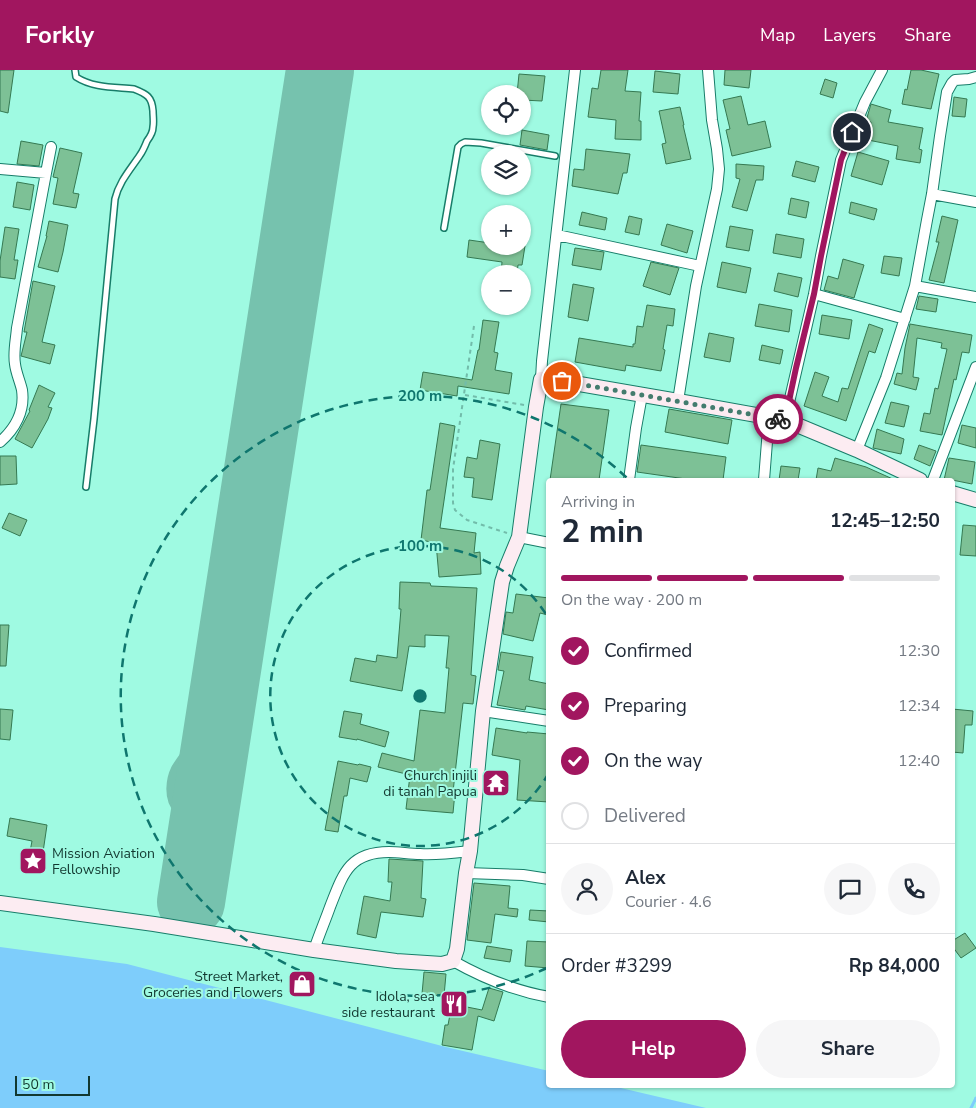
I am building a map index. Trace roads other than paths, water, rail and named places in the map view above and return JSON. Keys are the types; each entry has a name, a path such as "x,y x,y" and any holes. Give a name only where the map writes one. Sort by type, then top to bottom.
{"street":[{"path":"453,961 457,949 470,850 483,711 502,582 519,537 541,379 575,70"},
{"path":"678,401 700,266 717,189 719,169 712,120 708,70"},
{"path":"785,420 814,294 841,160 864,102 882,70"},
{"path":"857,450 886,378 915,286 932,194 948,89 955,80 976,76"},
{"path":"0,442 15,425 22,406 22,393 14,354 17,328 51,147"},
{"path":"0,170 46,174"},
{"path":"932,194 976,202"},
{"path":"557,235 700,266"},
{"path":"915,286 976,297"},
{"path":"814,294 905,320"},
{"path":"934,478 976,367"},
{"path":"541,379 562,381 785,420 857,450 914,478"},
{"path":"629,478 642,396"},
{"path":"764,478 769,416"},
{"path":"955,494 976,500"},
{"path":"519,537 546,542"},
{"path":"483,711 546,721"},
{"path":"314,950 322,925 343,875 354,862 366,855 388,852 450,854 470,850"},
{"path":"450,854 466,870 546,879"},
{"path":"0,903 154,924 314,950 442,964 453,961 494,982 546,996"}],"lane":[{"path":"75,70 76,77 84,82 140,91 152,103 153,126 141,154 129,170 117,192 86,487"},
{"path":"444,228 460,144 465,142 481,143 555,156"}],"water":[{"path":"0,947 127,964 446,1047 546,1070 546,1088 621,1088 706,1108 0,1108"}],"waterway":[{"path":"971,1108 976,1098"}],"place":[{"name":"Church injili di tanah Papua","path":"496,783"},
{"name":"Mission Aviation Fellowship","path":"33,861"},
{"name":"Street Market, Groceries and Flowers","path":"302,984"},
{"name":"Idola, sea side restaurant","path":"454,1004"}]}
